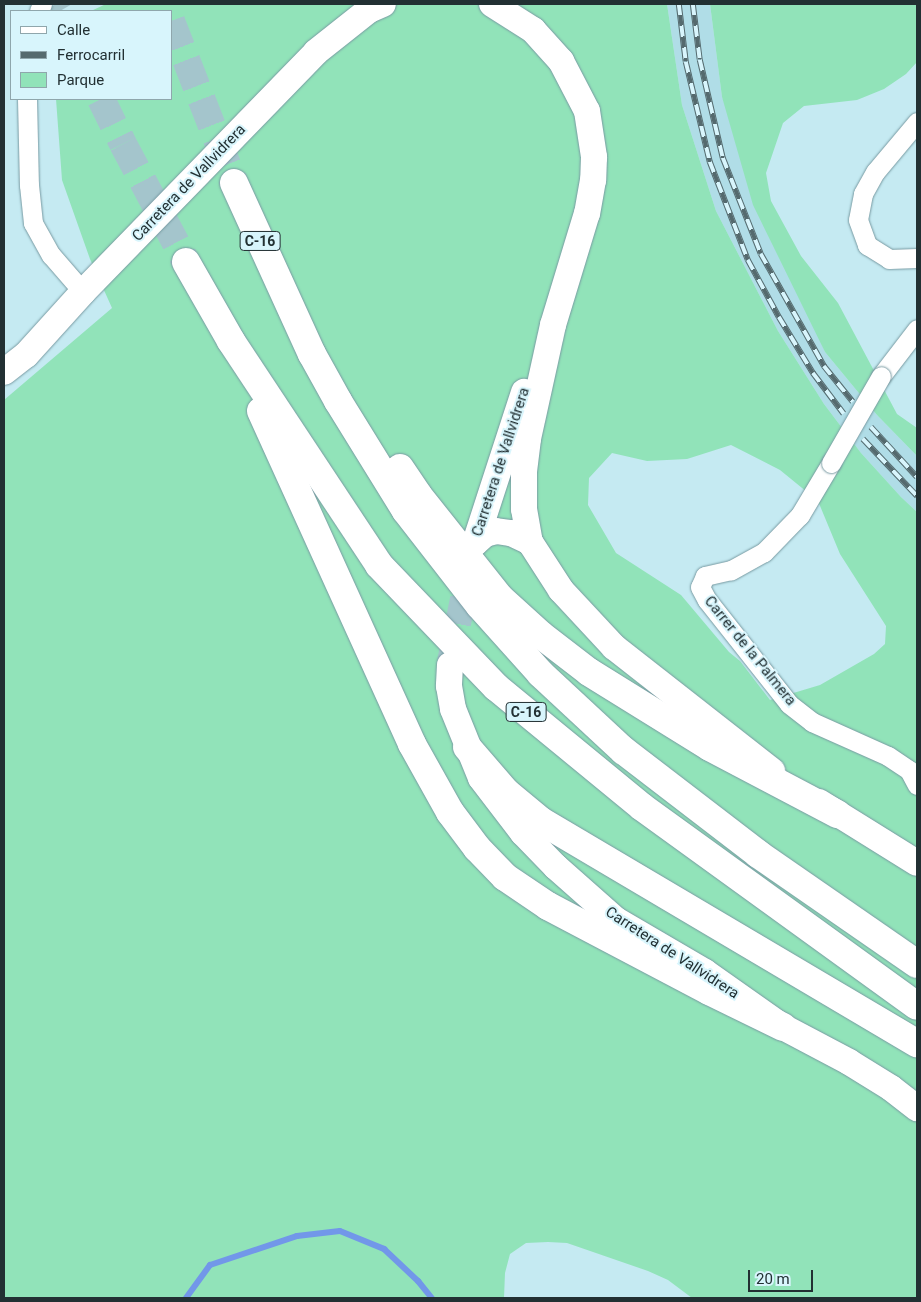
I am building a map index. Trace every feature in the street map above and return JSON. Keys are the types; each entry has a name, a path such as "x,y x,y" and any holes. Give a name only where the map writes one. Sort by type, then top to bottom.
{"highway":[{"name":"C-16","path":"234,183 312,354 338,401 406,512 480,606 540,674 632,757 758,854 917,964"},
{"name":"C-16","path":"186,262 231,341 379,565 496,687 642,807 917,1006"},
{"path":"286,298 331,358 418,495 500,598 541,635 589,672 710,747 837,814"},
{"path":"231,341 412,744 450,812 477,848 505,876 548,906 709,991 783,1027"},
{"path":"467,747 506,792 541,821 917,1043"}],"main road":[{"name":"Carretera de Vallvidrera","path":"4,372 26,355 316,52 369,10 383,4"},
{"name":"Carretera de Vallvidrera","path":"492,4 533,30 545,41 572,78 589,119 594,157 589,205 553,325 528,439 524,473 524,509 530,542 561,590 614,647 777,774 837,814 915,855"},
{"name":"Carretera de Vallvidrera","path":"530,542 511,533 496,530 485,534 474,543 524,390 553,325"},
{"name":"Carretera de Vallvidrera","path":"450,665 449,686 454,709 467,747 481,778 523,833 588,897 622,924 705,972 783,1027 849,1062 917,1108"}],"street":[{"path":"27,100 29,185 33,223 51,255 86,291"},
{"path":"917,122 876,172 863,194 858,220 867,245 874,250 889,259 917,258"},
{"name":"Carrer de la Palmera","path":"917,329 881,376 800,515 764,552 731,570 705,576 700,587 707,600 789,704 812,722 888,756 909,770 917,785"}],"shaded area":[{"path":"667,4 710,4 722,97 825,352 877,415 917,456 917,512 861,453 824,404 778,331 716,211 682,105"}],"green space":[{"path":"106,4 667,4 682,105 716,211 778,331 824,404 861,453 917,512 917,1298 692,1298 668,1280 648,1271 567,1243 548,1242 526,1243 510,1254 505,1273 504,1298 4,1298 4,400 112,308 90,259 62,180 56,100 172,100 172,10 93,10","holes":["731,445 780,470 818,501 840,554 886,626 885,644 874,654 820,685 770,700 740,661 729,652 681,595 616,553 588,505 589,478 612,453 647,461 687,459"]},
{"path":"710,4 917,4 917,62 906,74 884,89 857,100 804,106 783,123 766,173 771,201 801,256 838,303 897,414 917,428 917,456 877,415 825,352 753,205 722,97"}],"waterway":[{"path":"186,1298 210,1265 297,1236 340,1231 384,1249 418,1281 432,1298"}],"tunnel":[{"path":"56,4 59,10"},
{"path":"172,24 234,183"},
{"path":"101,100 186,262"},
{"path":"450,662 469,570"}],"railway":[{"path":"679,4 686,62 710,162 748,260 779,317 813,373 844,414"},
{"path":"693,4 700,60 723,158 761,254 824,366 853,402"},
{"path":"871,427 917,477"},
{"path":"863,439 917,496"}]}
